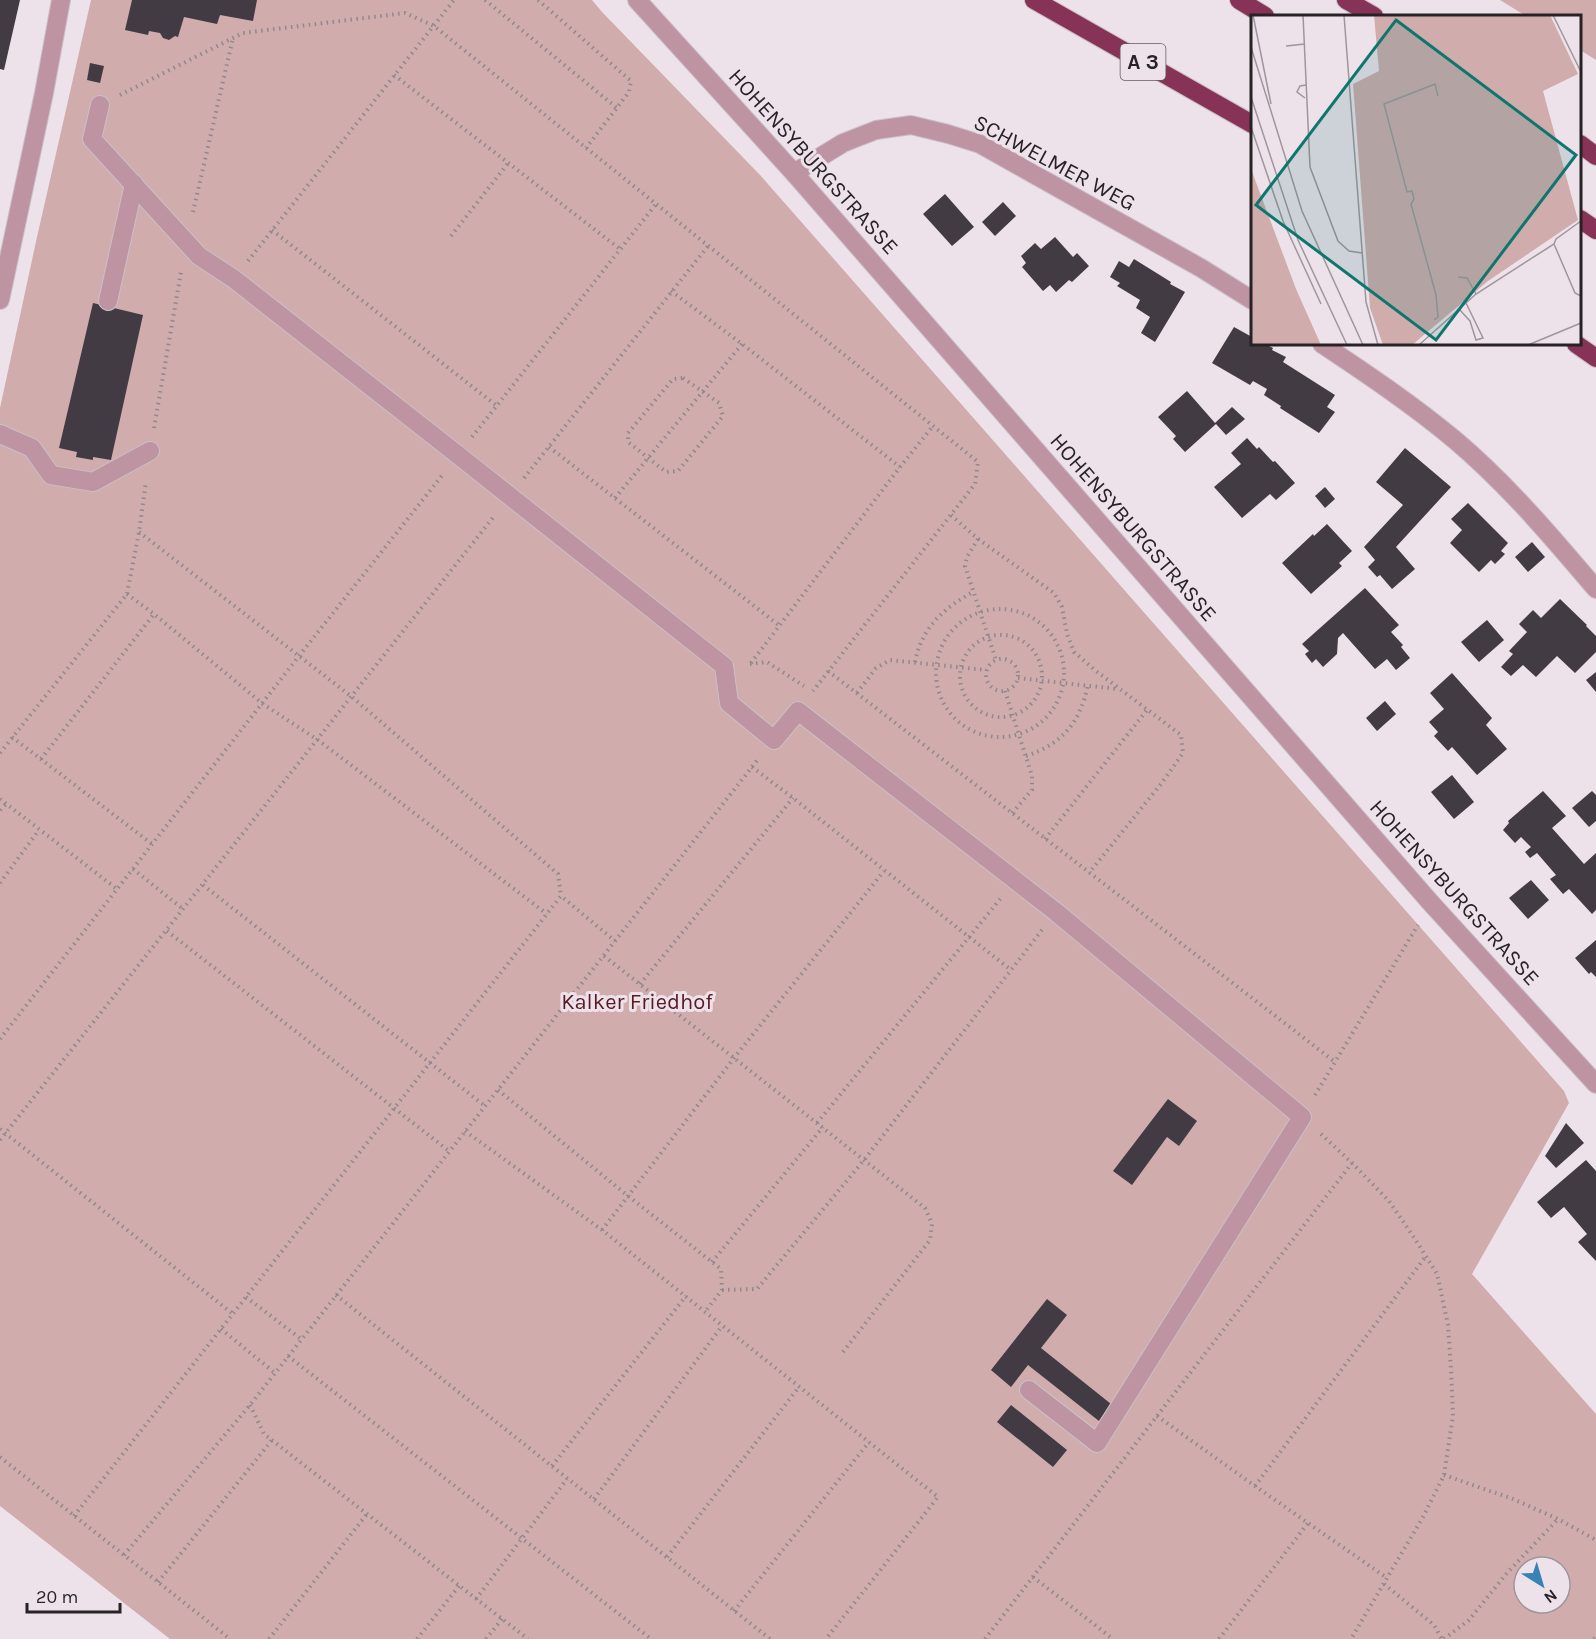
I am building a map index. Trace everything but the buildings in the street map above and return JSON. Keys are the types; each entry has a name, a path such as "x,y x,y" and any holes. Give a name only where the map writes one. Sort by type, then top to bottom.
{"highway":[{"name":"A 3","path":"1034,0 1251,123"},
{"path":"1239,0 1263,15"},
{"path":"1346,0 1372,15"},
{"path":"1581,145 1596,156"},
{"path":"1581,220 1596,230"},
{"path":"1577,345 1596,358"}],"street":[{"path":"0,300 3,268 44,93 62,0"},
{"name":"HOHENSYBURGSTRASSE","path":"637,0 794,173 1430,902 1596,1084"},
{"path":"100,105 92,139 200,256 234,279 724,666 729,703 774,740 798,711 1056,912 1302,1117 1097,1443 1029,1390"},
{"name":"SCHWELMER WEG","path":"794,173 843,143 876,130 911,125 948,134 980,144 1201,268 1251,299"},
{"path":"108,301 134,184"},
{"path":"1324,345 1376,380 1455,440 1513,496 1563,549 1596,589"},
{"path":"0,434 32,448 51,475 93,482 150,452"}],"path":[{"path":"234,279 454,0"},
{"path":"485,0 617,108"},
{"path":"538,0 631,81 629,92 586,148"},
{"path":"100,105 243,33 405,13 434,26 978,462 975,484 812,692 767,662 724,666"},
{"path":"0,753 127,594 186,242 234,38"},
{"path":"394,75 620,249"},
{"path":"451,236 509,162"},
{"path":"0,1040 298,656 656,204"},
{"path":"272,230 497,406"},
{"path":"0,1140 708,246"},
{"path":"671,291 900,467"},
{"path":"615,498 742,344"},
{"path":"683,378 719,403 723,416 678,471 666,472 647,459 628,442 628,433 673,379 683,378"},
{"path":"751,663 933,426"},
{"path":"549,447 780,626"},
{"path":"951,515 978,539 1054,593 1062,607 1066,634 1074,652 1096,672 1181,735 1183,753 1089,873"},
{"path":"139,532 352,697 558,874 561,896 615,940"},
{"path":"978,539 967,557 965,566 996,660"},
{"path":"915,662 922,640 934,623 947,608 974,592"},
{"path":"127,594 263,704 318,740 547,914"},
{"path":"996,609 1013,610 1029,615 1043,625 1054,638 1061,652 1064,682 1058,701 1049,715 1036,727 1019,735 988,736 972,731 958,722 947,709 940,694 936,678 942,645 965,620 980,612 996,609"},
{"path":"41,759 154,614"},
{"path":"1001,635 1019,639 1029,646 1039,661 1041,679 1036,697 1028,707 1008,716 986,714 969,702 960,682 961,668 966,655 976,643 987,637 1001,635"},
{"path":"1002,658 1012,662 1017,670 1018,678 1014,686 1005,690 993,689 987,682 986,670 993,661 1002,658"},
{"path":"857,693 876,668 890,660 986,670"},
{"path":"828,671 1335,1062"},
{"path":"1018,678 1119,689"},
{"path":"1026,756 1048,747 1066,733 1082,707 1088,685"},
{"path":"1005,690 1032,777 1032,790 1012,813"},
{"path":"1045,839 1147,710"},
{"path":"12,737 152,844"},
{"path":"124,1555 250,1405 774,740"},
{"path":"752,767 1011,970"},
{"path":"640,984 793,798"},
{"path":"0,799 117,889"},
{"path":"0,810 6,804"},
{"path":"0,883 39,830"},
{"path":"133,869 183,909"},
{"path":"602,1230 734,1058 884,871"},
{"path":"818,1123 1015,880"},
{"path":"203,885 485,1106"},
{"path":"74,1516 561,896"},
{"path":"1351,1639 1423,1517 1444,1475 1453,1416 1448,1325 1437,1274 1389,1201 1302,1117 1430,902"},
{"path":"722,1290 757,1289 864,1160 1056,912"},
{"path":"167,931 449,1151"},
{"path":"604,956 926,1208 932,1224 930,1240 843,1352"},
{"path":"498,1090 627,1196 722,1269 722,1290 705,1312"},
{"path":"712,1262 823,1127"},
{"path":"0,1129 233,1314"},
{"path":"465,1131 602,1230 938,1497 826,1639"},
{"path":"986,1639 1352,1163"},
{"path":"1255,1486 1426,1256"},
{"path":"336,1295 770,1639"},
{"path":"552,1466 686,1296"},
{"path":"246,1297 301,1340"},
{"path":"594,1499 722,1326"},
{"path":"221,1329 275,1373"},
{"path":"288,1356 651,1639"},
{"path":"667,1557 800,1387"},
{"path":"250,1405 264,1434 528,1639"},
{"path":"1157,1416 1388,1578"},
{"path":"158,1582 272,1440"},
{"path":"734,1611 869,1442"},
{"path":"0,1457 230,1639"},
{"path":"1444,1475 1513,1499 1558,1519 1596,1540"},
{"path":"476,1599 567,1479"},
{"path":"269,1639 367,1514"},
{"path":"1384,1584 1434,1625 1443,1639 1469,1620 1507,1573 1558,1519"},
{"path":"1219,1639 1308,1523"},
{"path":"1033,1577 1113,1639"},
{"path":"417,1639 459,1586"},
{"path":"486,1639 502,1619"}],"green space":[{"name":"Kalker Friedhof","path":"91,0 592,0 761,176 1564,1091 1569,1103 1472,1274 1596,1414 1596,1639 170,1639 0,1506 0,408"},
{"path":"1500,0 1596,0 1596,60 1581,51 1581,15 1524,15"}]}
